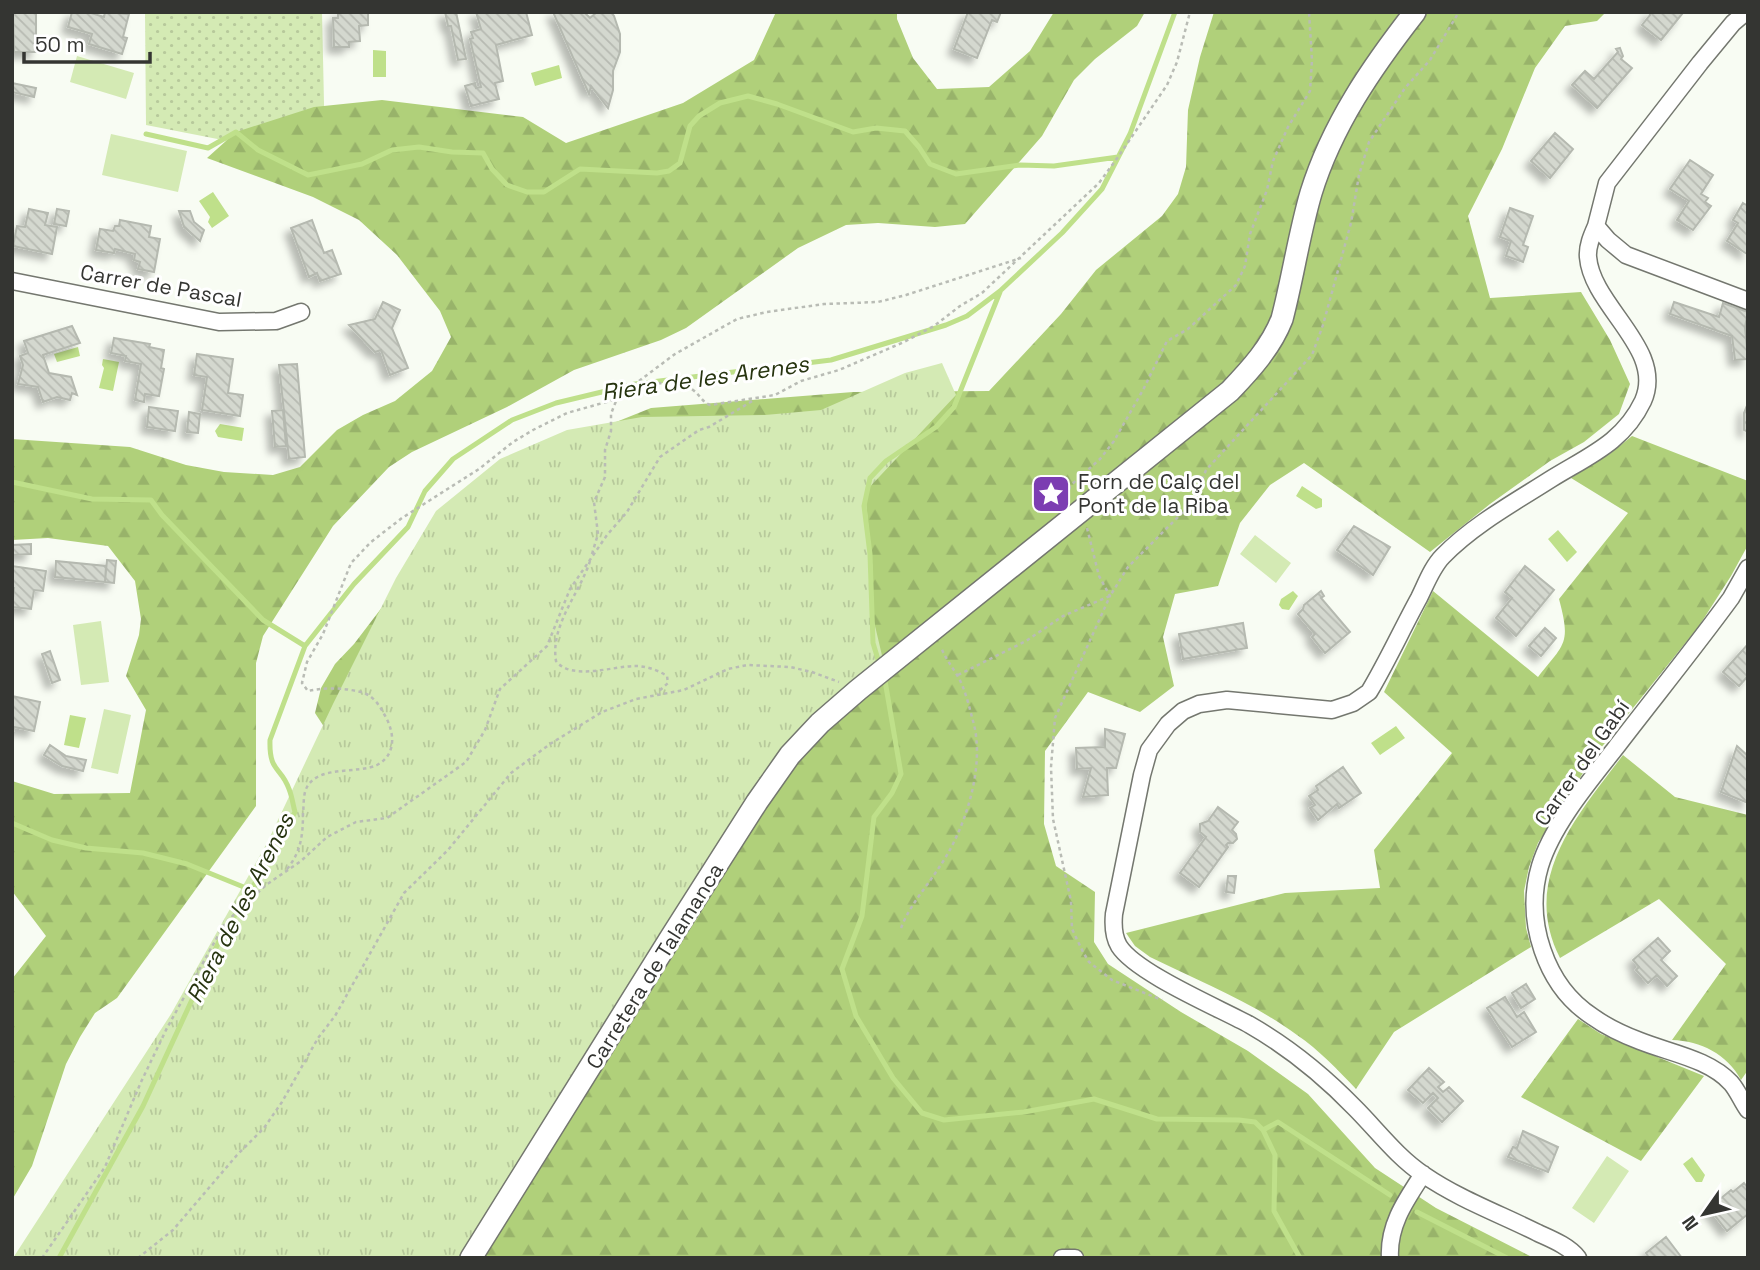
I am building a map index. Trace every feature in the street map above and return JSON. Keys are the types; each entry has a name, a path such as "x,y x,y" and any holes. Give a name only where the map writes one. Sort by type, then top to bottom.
{"street":[{"name":"Carretera de Talamanca","path":"471,1258 757,802 804,739 858,690 1080,514 1230,391 1251,370 1268,347 1282,319 1312,192 1332,141 1359,90 1415,12"},
{"path":"1578,1258 1575,1253 1423,1174 1390,1145 1309,1063 1279,1041 1136,963 1119,946 1113,930 1114,914 1149,750 1168,724 1183,711 1199,704 1227,700 1332,710 1353,703 1369,692 1440,559 1461,539 1492,518 1598,452 1632,420 1644,398 1647,380 1644,361 1636,344 1607,304 1594,280 1588,256 1591,238 1607,183 1700,63 1733,23 1746,12"},
{"path":"1596,226 1626,255 1748,301"},
{"name":"Carrer de Pascal","path":"12,281 219,322 276,321 301,312"},
{"name":"Carrer del Gabí","path":"1748,568 1731,598 1598,770 1565,818 1540,866 1535,917 1539,941 1549,966 1566,992 1590,1015 1638,1041 1707,1066 1721,1074 1732,1084 1748,1110"},
{"path":"1390,1258 1393,1225 1423,1174"},
{"path":"1062,1258 1075,1258"}],"path":[{"path":"635,384 670,383 694,391 702,402 710,405 754,400 775,395 801,381 839,370 934,326 982,293 1099,183 1167,85 1177,62 1190,12"},
{"path":"1110,596 1099,576 1089,532 1068,498 1070,486 1100,460 1114,441 1167,341 1188,329 1236,285 1245,267 1250,234 1267,190 1273,161 1288,127 1310,91 1312,60 1309,12"},
{"path":"654,695 668,683 667,676 659,671 636,666 605,670 566,670 555,661 554,652 560,626 587,573 598,534 594,502 605,477 611,414 617,400 675,354 737,319 824,304 877,302 1021,258"},
{"path":"286,871 297,856 302,837 303,802 308,786 318,777 378,765 391,750 394,739 380,707 368,694 332,688 308,691 302,683 307,662 323,634 351,563 371,542 402,518 479,469 513,442 567,413 617,400"},
{"path":"42,1258 105,1167 162,1039 225,923 266,885 327,837 356,822 387,818 466,762 485,730 500,689 547,646 570,589 628,512 660,457 699,430 709,427 754,400"},
{"path":"958,675 1026,641 1063,616 1110,596"},
{"path":"1110,596 1055,718 1051,767 1054,819 1071,901 1072,929 1089,962 1112,980 1167,1001"},
{"path":"901,928 908,912 940,867 952,842 973,786 978,763 978,742 965,694 958,675 945,659 941,648 940,637 944,621"},
{"path":"138,1258 173,1230 237,1155 264,1128 318,1038 335,1016 404,893 448,850 511,773 550,744 602,712 636,699 684,690 728,670 747,665 790,667 812,672 858,690"}],"green space":[{"path":"145,12 322,12 325,149 243,144 146,125"},
{"path":"776,12 897,12 897,19 913,58 937,89 989,87 1030,51 1054,12 1145,12 1137,26 1095,59 1074,80 1042,136 965,224 935,227 878,223 846,225 798,248 686,328 661,340 574,370 507,407 412,452 389,467 333,526 263,636 256,663 256,806 117,998 95,1013 80,1037 66,1064 32,1166 12,1200 12,979 46,936 12,891 12,781 54,794 130,793 146,710 126,676 139,635 141,619 135,581 108,546 48,538 12,540 12,439 130,447 186,465 224,472 273,475 300,467 337,430 395,401 432,371 451,337 440,311 397,255 359,220 313,197 207,158 236,132 314,107 382,100 523,117 566,143 683,103 754,60"},
{"path":"1214,12 1606,12 1597,21 1565,26 1535,68 1502,149 1468,216 1490,298 1581,292 1610,340 1630,384 1619,414 1584,442 1550,461 1490,504 1430,552 1304,463 1270,485 1240,523 1218,586 1175,594 1163,637 1174,686 1140,712 1088,692 1045,751 1044,824 1056,866 1095,892 1094,942 1108,964 1181,1012 1248,1051 1308,1094 1375,1168 1436,1208 1534,1258 79,1258 330,736 315,713 321,688 335,664 354,644 428,547 531,456 651,408 853,392 989,391 1061,314 1096,270 1162,216 1178,194 1186,167 1188,110"},
{"path":"77,56 134,73 126,99 70,82"},
{"path":"111,134 187,151 178,192 102,175"},
{"path":"942,363 956,395 865,492 873,572 872,613 884,664 823,711 466,1258 13,1258 171,1014 268,841 396,578 436,511 500,459 567,430 642,417 765,415 821,410 905,373"},
{"path":"1632,436 1748,481 1748,545 1699,626 1592,759 1538,843 1524,891 1526,928 1531,947 1394,1032 1356,1089 1321,1054 1280,1023 1150,957 1135,946 1126,933 1285,893 1380,888 1374,850 1452,753 1384,692 1433,591 1538,677 1563,642 1565,625 1559,599 1628,513 1571,478"},
{"path":"1255,535 1291,563 1276,583 1240,554"},
{"path":"101,621 109,682 81,685 73,625"},
{"path":"104,709 131,715 118,774 91,768"},
{"path":"1623,755 1675,797 1748,815 1748,1070 1741,1080 1721,1056 1703,1046 1672,1040 1726,964 1659,899 1560,958 1549,929 1546,902 1550,875 1559,850 1588,801"},
{"path":"1578,1019 1601,1034 1704,1076 1641,1161 1521,1097"},
{"path":"1607,1156 1629,1171 1594,1223 1572,1208"}],"shaded area":[{"path":"373,50 386,51 386,77 373,77"},
{"path":"559,65 562,78 535,86 531,73"},
{"path":"213,192 229,216 212,228 208,222 210,217 199,201"},
{"path":"78,347 80,356 57,362 54,354"},
{"path":"103,359 119,362 113,391 99,388 104,368"},
{"path":"220,424 244,428 242,441 218,437 215,431"},
{"path":"1302,486 1322,499 1322,507 1316,509 1296,496"},
{"path":"1558,530 1577,552 1567,562 1548,539"},
{"path":"1293,591 1298,596 1289,610 1282,609 1279,605 1281,599"},
{"path":"70,715 86,718 79,748 64,745"},
{"path":"1396,726 1405,738 1380,755 1371,743"},
{"path":"1692,1157 1705,1175 1702,1182 1696,1182 1683,1164"}],"building":[{"path":"13,12 36,12 36,52 14,52"},
{"path":"72,12 88,12 104,17 105,12 129,14 123,37 127,38 122,54 89,44 92,34 68,27"},
{"path":"338,12 368,12 368,25 359,26 360,41 349,42 349,47 334,47 333,18 338,18"},
{"path":"445,12 456,12 466,59 458,60 451,26 448,26"},
{"path":"476,12 526,12 532,35 496,45 503,81 495,83 499,99 471,106 465,86 475,83 476,88 481,87 470,39 473,38 471,32 481,29"},
{"path":"553,12 584,12 590,18 597,12 611,12 614,16 620,34 620,52 613,71 613,90 608,108 591,86 589,94"},
{"path":"968,12 1001,12 997,22 992,20 977,58 954,49"},
{"path":"1649,12 1682,14 1661,40 1642,25 1650,15"},
{"path":"1620,48 1623,56 1621,59 1632,68 1597,108 1572,85 1585,71 1594,79 1618,52 1616,49"},
{"path":"12,83 36,88 34,97 12,92"},
{"path":"1555,133 1573,149 1550,178 1531,161"},
{"path":"1690,160 1713,175 1701,194 1708,198 1705,202 1711,206 1693,230 1677,220 1689,201 1670,189"},
{"path":"1743,203 1748,206 1747,254 1727,241 1738,223 1733,220"},
{"path":"1510,208 1533,216 1523,245 1528,247 1523,262 1506,256 1511,241 1500,237"},
{"path":"29,209 48,213 45,225 57,227 52,254 13,246 17,226 25,227"},
{"path":"57,209 69,211 66,226 54,224"},
{"path":"179,211 190,211 194,222 204,230 200,241 184,227"},
{"path":"120,220 151,226 149,237 160,239 154,272 138,269 140,262 134,260 135,254 115,249 114,253 96,250 100,229 113,231 115,226 119,226"},
{"path":"312,220 324,253 332,250 341,274 320,281 317,273 309,277 291,228"},
{"path":"383,302 400,310 392,328 408,368 390,375 381,350 375,352 349,325 375,319"},
{"path":"1674,302 1719,317 1723,303 1748,312 1745,327 1748,359 1735,360 1732,336 1670,314"},
{"path":"72,326 80,343 43,355 49,373 71,377 77,395 72,393 70,400 57,397 43,402 38,387 18,384 23,365 20,356 28,353 24,341"},
{"path":"114,338 150,344 149,347 164,350 159,396 145,394 144,402 135,400 141,364 125,361 126,356 111,353"},
{"path":"197,354 233,359 228,393 243,395 240,416 202,410 207,377 194,375"},
{"path":"297,364 305,457 289,459 279,365"},
{"path":"1748,403 1748,432 1744,430 1744,413"},
{"path":"149,407 178,411 175,431 147,427"},
{"path":"283,410 286,446 275,447 272,411"},
{"path":"189,412 200,414 198,433 187,432"},
{"path":"1354,526 1390,547 1373,575 1337,550"},
{"path":"31,544 31,554 13,555 13,545"},
{"path":"107,560 116,561 114,583 105,582"},
{"path":"56,561 106,566 105,582 55,577"},
{"path":"12,566 46,571 43,591 34,590 31,609 12,607"},
{"path":"1525,566 1554,590 1516,636 1496,618 1512,598 1505,592"},
{"path":"1321,591 1324,596 1321,598 1350,632 1325,653 1312,637 1315,634 1298,614 1304,605"},
{"path":"1243,623 1247,648 1183,659 1179,634"},
{"path":"1545,628 1556,638 1541,656 1529,646"},
{"path":"1748,644 1748,676 1739,686 1723,672"},
{"path":"50,651 60,680 52,683 42,654"},
{"path":"12,696 40,702 34,731 14,727 12,737"},
{"path":"1105,729 1125,734 1116,768 1107,768 1108,795 1083,797 1091,768 1077,769 1076,748 1105,747"},
{"path":"50,745 66,756 86,760 83,771 62,766 44,755"},
{"path":"1737,746 1748,756 1748,803 1721,792"},
{"path":"1343,767 1361,793 1339,808 1337,804 1318,820 1310,808 1315,805 1309,796 1318,790 1316,786"},
{"path":"1218,807 1238,822 1232,830 1237,839 1226,845 1228,847 1199,887 1180,873 1206,837 1200,832 1200,824 1208,821"},
{"path":"1228,876 1236,876 1234,893 1226,892"},
{"path":"1658,938 1670,951 1661,960 1677,976 1667,986 1657,975 1648,983 1636,970 1639,967 1633,960"},
{"path":"1526,984 1535,999 1521,1008 1512,993"},
{"path":"1505,997 1517,1017 1524,1012 1536,1032 1512,1047 1487,1008"},
{"path":"1429,1068 1444,1082 1438,1087 1443,1092 1449,1087 1463,1101 1442,1122 1428,1108 1438,1098 1433,1093 1423,1103 1408,1090"},
{"path":"1523,1131 1558,1147 1548,1172 1508,1157 1513,1147 1517,1148"},
{"path":"1744,1183 1748,1188 1748,1214 1727,1231 1709,1208"},
{"path":"1666,1237 1682,1258 1649,1258 1646,1253"}],"waterway":[{"name":"Riera de les Arenes","path":"59,1258 143,1106 221,937 295,812 286,782 273,764 270,740 305,646 354,584 408,527 425,491 453,459 512,420 556,403 635,384 831,360 967,316 1000,291 1062,233 1102,189 1130,134 1175,12"},
{"path":"146,134 208,148 236,132 258,150 308,175 362,164 392,150 419,147 483,153 492,169 507,185 527,192 544,192 580,169 657,173 669,171 680,163 690,126 699,116 720,103 748,96 853,132 876,128 905,131 930,164 956,174 1020,165 1054,166 1118,157"},
{"path":"880,666 873,643 870,554 864,506 870,478 886,461 936,427 954,407 1000,292"},
{"path":"12,482 92,499 151,500 162,515 263,620 305,646"},
{"path":"884,675 901,774 892,793 874,817 862,916 842,969 856,1016 893,1078 922,1113 944,1120 1024,1112 1094,1099 1157,1119 1255,1122 1263,1130 1275,1155 1274,1211 1300,1258"},
{"path":"12,823 52,840 86,848 143,853 187,864 251,890"},
{"path":"1263,1130 1278,1122 1390,1195"},
{"path":"1417,1212 1507,1258"}],"place":[{"name":"Forn de Calç del Pont de la Riba","path":"1051,494"}]}
